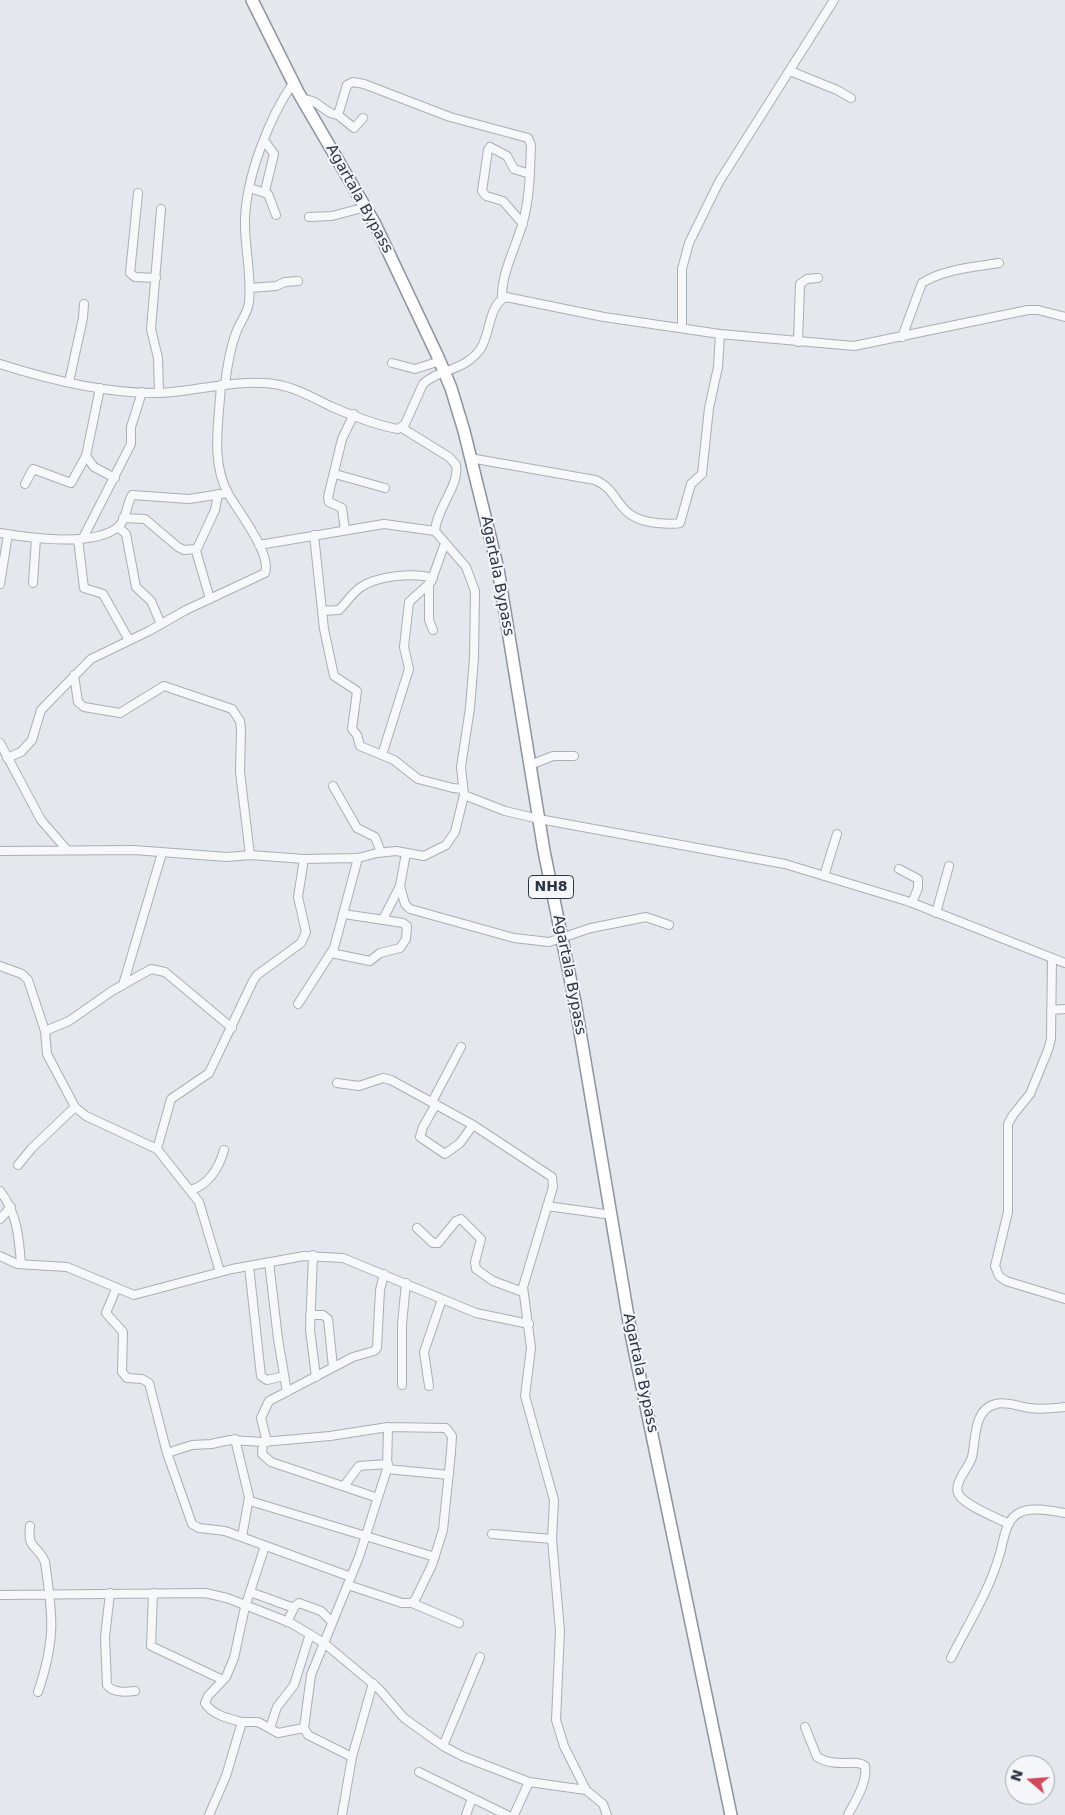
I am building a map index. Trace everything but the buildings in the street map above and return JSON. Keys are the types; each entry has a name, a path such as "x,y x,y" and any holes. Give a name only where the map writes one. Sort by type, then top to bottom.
{"highway":[{"name":"Agartala Bypass","path":"252,0 293,83 366,207 440,362 455,399 498,569 539,818 563,938 631,1334 731,1815"}],"street":[{"path":"682,328 682,269 689,243 719,182 834,0"},
{"path":"790,71 838,90 851,98"},
{"path":"338,115 350,82 378,89 450,117 528,138 532,145 530,174 522,224 503,284 502,299 495,309 480,350 468,361 427,380 423,384 402,428"},
{"path":"8,758 21,752 32,740 41,710 91,659 265,573 266,565 259,545 242,512 228,493 218,459 223,385 235,334 249,304 250,288 245,218 250,188 264,140 279,104 293,83"},
{"path":"302,99 312,99 331,114 338,115 354,128 363,118"},
{"path":"264,140 274,154 265,191 276,215"},
{"path":"522,224 503,201 486,196 482,191 488,150 490,147 493,147 507,156 514,169 530,174"},
{"path":"250,188 265,191"},
{"path":"138,193 130,273 135,277 156,278"},
{"path":"309,217 332,216 366,207"},
{"path":"160,393 158,358 151,329 162,209"},
{"path":"902,337 922,283 929,278 964,268 999,262"},
{"path":"798,342 800,284 807,279 818,278"},
{"path":"250,288 276,286 298,280"},
{"path":"502,299 518,298 604,317 720,334 854,346 1028,310 1038,310 1065,317"},
{"path":"69,382 83,318 84,304"},
{"path":"470,458 595,480 603,485 629,515 650,522 680,523 690,484 702,474 710,401 718,367 720,334"},
{"path":"392,363 415,369 440,362"},
{"path":"0,364 69,382 100,388 142,392 160,393 223,385 258,383 287,387 354,414 395,428 402,428 449,457 456,465 456,479 439,510 435,531"},
{"path":"25,484 33,468 71,484 86,456 100,388"},
{"path":"130,640 103,594 84,588 81,539 115,478 132,439 131,427 142,392"},
{"path":"345,530 342,508 329,502 328,497 342,439 354,414"},
{"path":"86,456 94,467 115,478"},
{"path":"335,474 385,488"},
{"path":"0,533 36,538 81,539 105,534 118,527 130,499 136,494 189,499 228,493"},
{"path":"210,599 196,549 215,510 218,494"},
{"path":"123,518 145,519 178,547 184,550 196,549"},
{"path":"0,851 134,850 227,857 250,855 304,859 358,858 381,852 424,856 446,845 455,832 464,792 461,766 470,708 474,658 475,591 466,568 435,531 384,524 259,545"},
{"path":"118,527 126,534 136,587 151,600 161,624"},
{"path":"0,584 8,534"},
{"path":"314,535 324,629 334,676 355,688 358,694 352,725 353,732 357,735 360,746 394,760 418,779 464,792 505,811 785,864 912,903 1065,963"},
{"path":"32,583 36,538"},
{"path":"433,630 429,620 431,582 445,543"},
{"path":"322,611 339,610 361,587 382,579 419,575 431,582"},
{"path":"382,756 409,669 404,647 409,602 431,582"},
{"path":"74,675 78,702 84,707 120,713 164,686 232,709 240,721 240,772 250,855"},
{"path":"0,743 41,820 67,850"},
{"path":"530,765 553,756 574,756"},
{"path":"334,786 357,828 375,837 381,852"},
{"path":"824,876 837,834"},
{"path":"123,985 162,853"},
{"path":"383,919 400,886 406,853"},
{"path":"298,1004 331,953 344,914 358,858"},
{"path":"157,1149 171,1099 209,1073 256,976 301,943 306,932 298,897 304,859"},
{"path":"936,912 948,866"},
{"path":"899,869 918,879 918,888 912,903"},
{"path":"400,886 405,904 417,911 514,938 550,942 592,928 646,916 669,925"},
{"path":"331,953 370,961 380,953 400,948 406,939 407,926 398,921 344,914"},
{"path":"1052,958 1051,1039 1030,1094 1008,1124 1008,1212 996,1266 999,1276 1006,1281 1065,1299"},
{"path":"0,966 22,974 28,980 45,1031 47,1054 75,1107 86,1116 157,1149 190,1190 202,1208 220,1272"},
{"path":"45,1031 69,1021 151,969 165,972 232,1028"},
{"path":"1051,1010 1065,1009"},
{"path":"461,1048 434,1103 420,1137 439,1152 445,1154 456,1146 473,1125"},
{"path":"337,1083 359,1086 383,1078 391,1080 473,1125 548,1172 553,1182 523,1292 532,1348 525,1396 554,1500 552,1539 560,1631 556,1720 564,1746 586,1790 603,1804 607,1815"},
{"path":"18,1165 32,1148 75,1107"},
{"path":"190,1190 204,1186 220,1164 224,1150"},
{"path":"0,1191 11,1207 19,1234 21,1264"},
{"path":"547,1206 612,1215"},
{"path":"0,1219 11,1207"},
{"path":"417,1228 433,1243 438,1244 456,1221 461,1219 480,1240 475,1262 476,1270 492,1281 523,1292"},
{"path":"0,1256 11,1262 21,1264 67,1267 134,1295 220,1272 313,1255 350,1260 489,1317 529,1324"},
{"path":"313,1255 310,1315 316,1377"},
{"path":"269,1262 287,1392"},
{"path":"249,1266 261,1376 267,1380 284,1376"},
{"path":"378,1498 271,1462 262,1454 265,1442 261,1421 262,1414 270,1401 353,1357 374,1351 377,1348 380,1290 384,1274"},
{"path":"402,1385 402,1324 406,1283"},
{"path":"116,1289 106,1313 122,1332 122,1372 127,1378 142,1379 149,1383 167,1452 192,1524 199,1528 225,1531 351,1577"},
{"path":"429,1386 424,1352 442,1299"},
{"path":"310,1315 323,1315 328,1319 333,1367"},
{"path":"1009,1524 960,1498 957,1492 957,1485 972,1457 978,1422 990,1407 996,1404 1033,1408 1065,1407"},
{"path":"167,1452 197,1443 211,1444 236,1439 265,1442 388,1428 446,1428 452,1436 443,1530 435,1557 412,1603"},
{"path":"352,1757 308,1735 304,1728 311,1675 366,1537 387,1466 388,1428"},
{"path":"236,1439 250,1501 242,1537"},
{"path":"344,1486 359,1466 387,1466 449,1475"},
{"path":"250,1501 435,1557"},
{"path":"951,1658 994,1572 1009,1524 1020,1512 1065,1513"},
{"path":"30,1526 29,1538 45,1562 53,1630 49,1659 38,1692"},
{"path":"492,1534 552,1539"},
{"path":"265,1546 245,1607 234,1658 223,1680 208,1696 206,1703 208,1707 223,1716 242,1722 258,1722 278,1733 304,1728"},
{"path":"348,1586 389,1600 412,1603 459,1623"},
{"path":"250,1592 294,1608"},
{"path":"110,1593 106,1637 107,1685 112,1689 122,1692 134,1691"},
{"path":"153,1593 151,1646 223,1680"},
{"path":"0,1595 205,1593 227,1598 245,1607 288,1622 324,1643 373,1683 404,1718 443,1746 462,1756 529,1782 586,1790"},
{"path":"288,1622 297,1603 303,1603 321,1611 332,1622"},
{"path":"270,1728 276,1707 294,1685 310,1634"},
{"path":"443,1746 480,1656"},
{"path":"342,1815 352,1757 373,1683"},
{"path":"209,1815 226,1776 242,1722"},
{"path":"805,1727 817,1757 831,1764 854,1762 864,1766 866,1771 848,1815"},
{"path":"419,1772 507,1815"},
{"path":"514,1815 529,1782"},
{"path":"466,1815 472,1798"}]}
